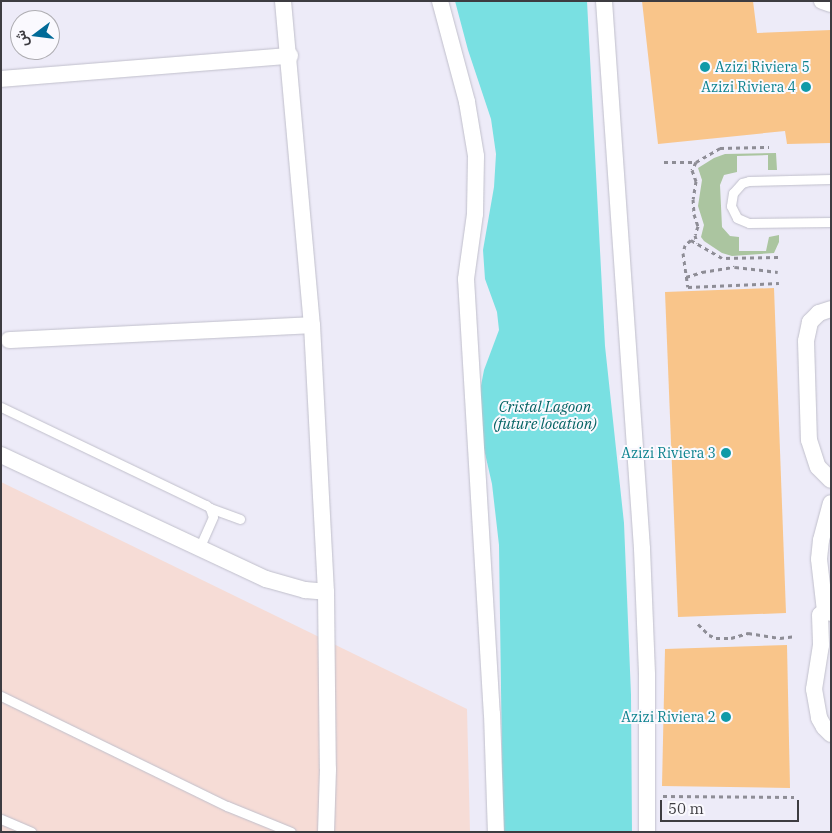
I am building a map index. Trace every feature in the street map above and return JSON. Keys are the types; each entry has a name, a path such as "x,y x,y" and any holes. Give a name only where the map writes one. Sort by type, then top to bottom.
{"street":[{"path":"283,1 290,56 312,325 326,592 328,769 326,832"},
{"path":"440,1 467,102 476,156 475,214 466,278 492,714 496,832"},
{"path":"604,1 642,549 647,674 647,832"},
{"path":"822,1 831,4"},
{"path":"1,79 290,56"},
{"path":"831,309 819,313 810,322 806,341 809,440 818,467 831,480"},
{"path":"9,340 312,325"},
{"path":"1,455 266,579 305,590 326,592"},
{"path":"831,503 821,540 819,559 828,612 820,618 821,645 814,689 819,718 831,734"}],"lane":[{"path":"831,179 749,181 737,187 731,199 731,206 737,218 749,224 831,222"},
{"path":"1,407 210,508 240,519"},
{"path":"198,548 212,522 213,517 210,508"},
{"path":"1,696 227,806 291,832"},
{"path":"1,819 31,832"}],"path":[{"path":"664,162 696,162 720,148 769,147"},
{"path":"696,162 692,170 696,181 693,200 694,214 698,226 697,243"},
{"path":"778,257 722,258 691,240 684,248 688,287 779,283"},
{"path":"686,277 702,272 735,267 778,272"},
{"path":"698,624 709,635 716,638 731,638 748,633 780,638 796,636"},
{"path":"647,796 794,797"}],"shaded area":[{"path":"1,482 467,709 470,832 1,832"}],"green space":[{"path":"776,153 777,170 768,170 768,155 737,156 737,172 724,175 720,185 722,227 730,236 739,237 739,251 766,251 769,237 779,235 779,242 774,253 732,256 722,253 704,241 701,237 704,225 698,206 702,180 698,168 714,158 725,154"}],"water":[{"name":"Cristal Lagoon (future location)","path":"455,1 587,1 605,346 624,523 631,695 632,832 503,832 499,545 492,484 481,436 478,401 484,370 499,330 497,312 485,279 483,250 494,187 496,154 491,119 468,50"}],"building":[{"name":"Azizi Riviera 5","path":"642,1 753,1 757,33 831,30 831,143 787,144 785,131 658,144"},
{"name":"Azizi Riviera 3","path":"774,288 786,613 678,617 665,292"},
{"name":"Azizi Riviera 2","path":"787,645 790,788 662,786 665,649"}],"place":[{"name":"Azizi Riviera 5","path":"705,67"},
{"name":"Azizi Riviera 4","path":"806,87"},
{"name":"Azizi Riviera 3","path":"726,453"},
{"name":"Azizi Riviera 2","path":"726,717"}]}
